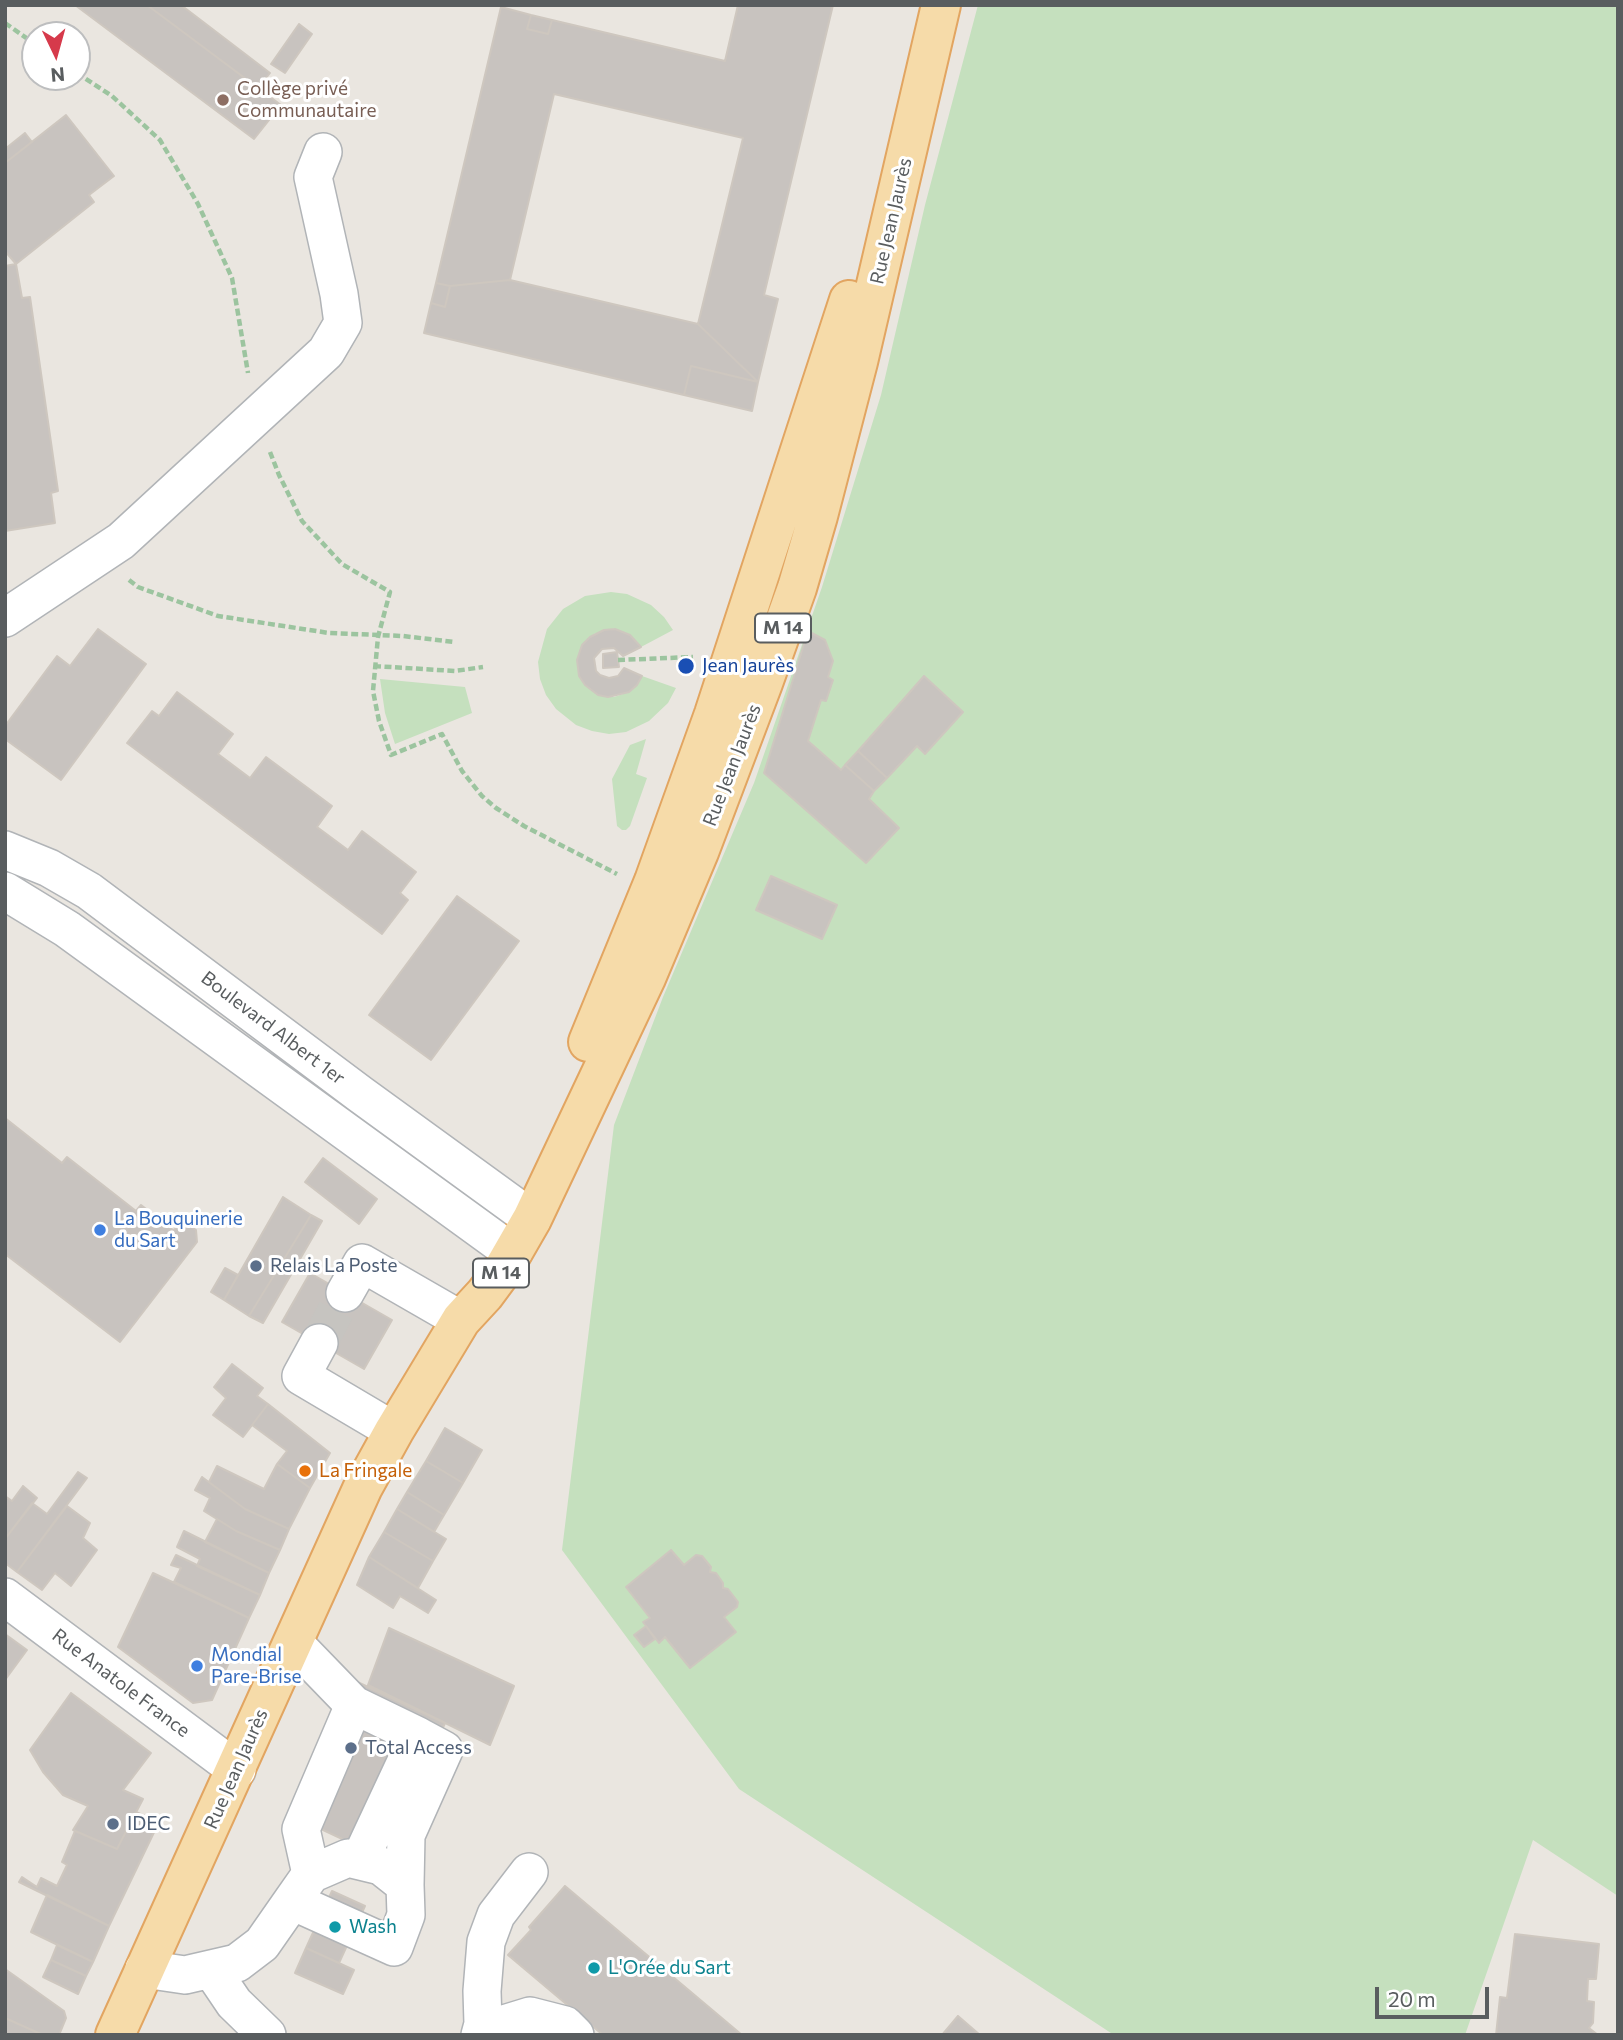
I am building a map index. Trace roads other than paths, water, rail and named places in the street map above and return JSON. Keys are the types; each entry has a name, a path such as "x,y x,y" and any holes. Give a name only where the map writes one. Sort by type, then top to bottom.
{"main road":[{"name":"Rue Jean Jaurès","path":"521,1211 548,1130 631,942 729,670 852,289 918,5"},
{"name":"Rue Jean Jaurès","path":"115,2035 363,1487 461,1320 485,1294 503,1246 664,936 737,755 792,600 818,516 853,384 942,5"}],"street":[{"path":"5,618 121,541 326,352 343,323 313,177 323,152"},
{"name":"Boulevard Albert 1er","path":"5,850 48,868 89,891 521,1211"},
{"path":"5,891 67,929 503,1246"},
{"path":"345,1293 362,1263 461,1320"},
{"path":"319,1343 301,1376 394,1431"},
{"name":"Rue Anatole France","path":"5,1597 237,1770"},
{"path":"293,1642 354,1705 444,1750 406,1835 406,1915 394,1947 301,1887"},
{"path":"301,1887 302,1829 354,1705"},
{"path":"360,1860 418,1735"},
{"path":"144,1969 185,1975 237,1963 262,1944 301,1887 348,1858 381,1866 405,1885"},
{"path":"529,1872 496,1914 486,1942 481,2029 530,2016 565,2025 575,2035"},
{"path":"211,1969 234,2003 267,2035"}],"tunnel":[{"path":"319,1343 345,1293"}],"place":[{"name":"Collège privé Communautaire","path":"223,100"},
{"name":"Jean Jaurès","path":"686,666"},
{"name":"La Bouquinerie du Sart","path":"100,1230"},
{"name":"Relais La Poste","path":"256,1266"},
{"name":"La Fringale","path":"305,1471"},
{"name":"Mondial Pare-Brise","path":"197,1666"},
{"name":"Total Access","path":"351,1748"},
{"name":"IDEC","path":"113,1824"},
{"name":"Wash","path":"335,1927"},
{"name":"L'Orée du Sart","path":"594,1968"}]}
